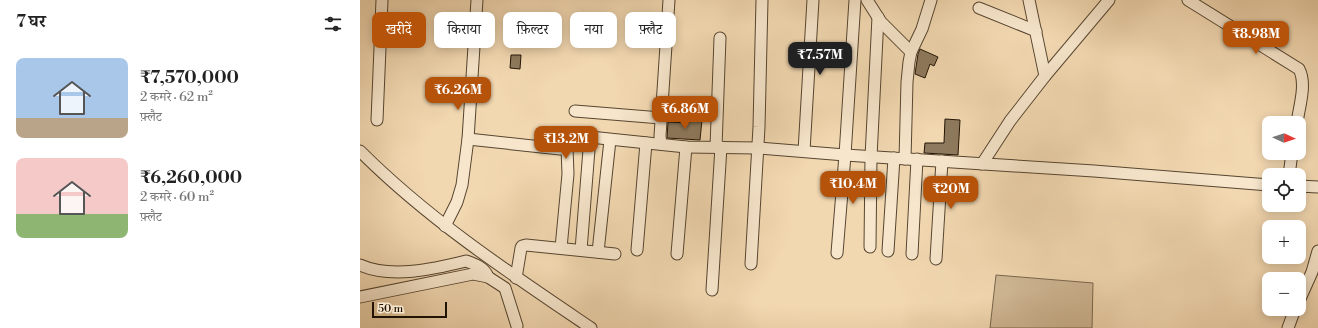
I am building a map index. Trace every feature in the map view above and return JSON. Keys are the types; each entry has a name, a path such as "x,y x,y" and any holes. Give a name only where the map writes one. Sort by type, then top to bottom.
{"street":[{"path":"377,120 382,0"},
{"path":"445,226 460,193 468,139 477,0"},
{"path":"661,144 661,118 669,0"},
{"path":"751,264 761,88 762,0"},
{"path":"804,151 813,0"},
{"path":"837,253 855,0"},
{"path":"867,0 878,17 911,52"},
{"path":"888,251 900,158 911,52 922,29 931,0"},
{"path":"1029,0 1045,76"},
{"path":"982,164 1010,121 1045,76 1109,0"},
{"path":"1188,0 1299,69 1303,77 1298,116"},
{"path":"979,8 1036,31"},
{"path":"870,247 871,157 878,17"},
{"path":"712,290 718,147 720,38"},
{"path":"575,111 661,118"},
{"path":"562,248 568,174 567,148 573,140 577,138 590,137 686,147 758,148 871,157 942,160 1262,184"},
{"path":"581,250 590,137"},
{"path":"468,139 560,149 567,148"},
{"path":"598,252 610,140"},
{"path":"638,250 646,143"},
{"path":"677,254 686,147"},
{"path":"360,151 383,174 445,226 516,278 591,328"},
{"path":"912,254 917,159"},
{"path":"936,259 942,160"},
{"path":"1306,186 1318,187"},
{"path":"516,278 522,246 526,244 615,254"},
{"path":"1306,285 1312,272 1318,251"},
{"path":"360,265 371,270 411,272 466,261 475,264 487,272 488,276"},
{"path":"360,297 473,274 488,276 505,288 517,326"},
{"path":"1288,328 1292,316"}],"shaded area":[{"path":"996,275 1093,283 1092,328 990,328"}],"building":[{"path":"920,49 938,57 934,66 930,64 925,78 915,74"},
{"path":"511,55 521,55 520,69 510,68"},
{"path":"945,119 960,120 958,155 924,153 925,143 944,143"},
{"path":"689,120 702,120 700,140 667,138 668,122 689,123"}]}
